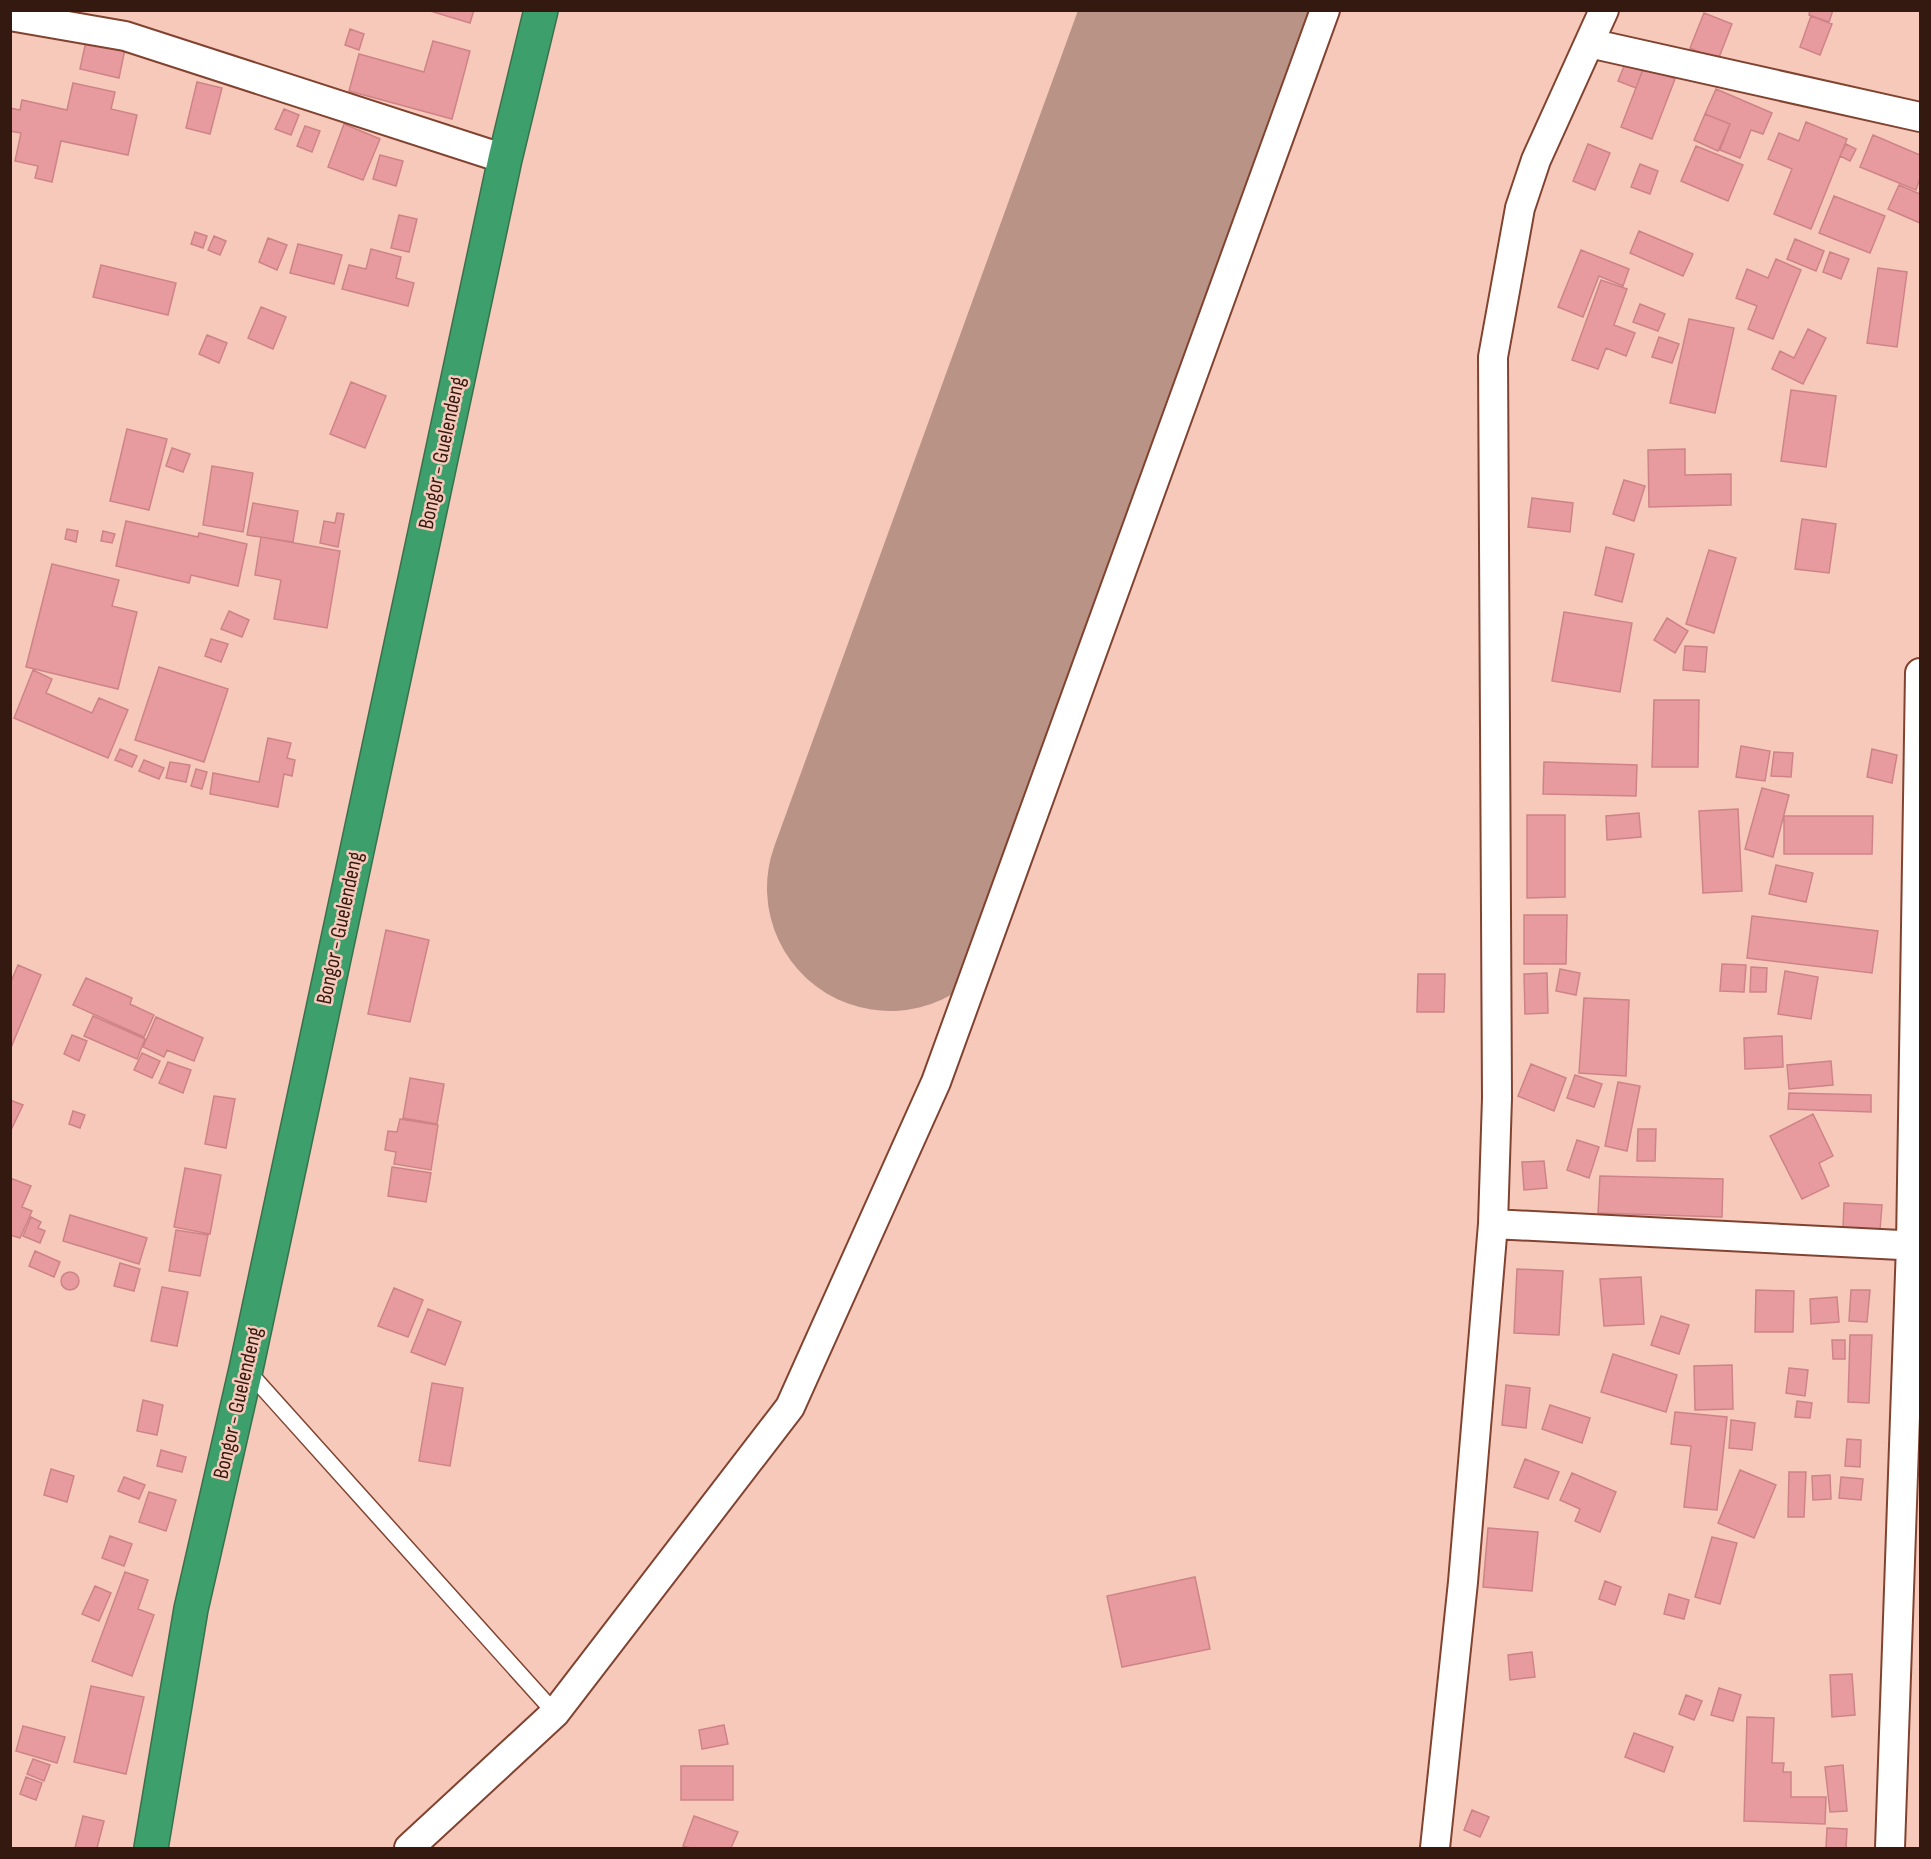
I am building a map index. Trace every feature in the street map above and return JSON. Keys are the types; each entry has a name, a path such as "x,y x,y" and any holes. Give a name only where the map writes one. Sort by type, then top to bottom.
{"highway":[{"name":"Bongor - Guelendeng","path":"152,1848 191,1609 246,1369 505,159 541,10"}],"street":[{"path":"409,1848 555,1713 790,1407 936,1082 1325,10"},
{"path":"1435,1848 1463,1582 1493,1224 1497,1098 1493,357 1520,208 1536,160 1604,10"},
{"path":"10,16 125,36 505,159"},
{"path":"1589,43 1920,117"},
{"path":"1890,1848 1910,1604 1916,1246 1920,673"},
{"path":"1493,1224 1916,1246"}],"lane":[{"path":"246,1369 555,1713"}],"building":[{"path":"427,10 474,10 470,23"},
{"path":"1810,10 1833,10 1829,22 1809,15"},
{"path":"1704,13 1732,24 1718,60 1690,48"},
{"path":"1811,16 1832,24 1820,55 1800,47"},
{"path":"350,29 364,34 359,50 345,45"},
{"path":"86,41 125,49 119,78 80,69"},
{"path":"433,41 470,51 452,119 349,91 359,54 424,72"},
{"path":"1627,59 1644,66 1636,88 1618,81"},
{"path":"1644,67 1675,79 1652,139 1621,127"},
{"path":"197,82 222,88 210,134 186,128"},
{"path":"73,83 115,92 111,109 137,115 128,155 61,141 52,182 35,178 38,166 15,161 21,133 10,131 10,108 20,110 22,100 67,110"},
{"path":"1716,89 1772,113 1763,134 1751,130 1740,158 1720,150 1730,124 1705,114"},
{"path":"284,109 299,115 291,135 275,129"},
{"path":"1705,114 1730,124 1718,151 1694,140"},
{"path":"1806,122 1847,139 1811,229 1774,214 1792,169 1768,159 1779,133 1799,141"},
{"path":"344,124 380,139 363,180 328,167"},
{"path":"305,126 320,131 312,152 297,146"},
{"path":"1873,135 1920,155 1920,178 1916,190 1860,167"},
{"path":"1588,144 1610,153 1595,190 1573,181"},
{"path":"1846,144 1856,149 1850,161 1840,156"},
{"path":"1696,146 1743,165 1728,201 1681,181"},
{"path":"380,155 403,161 396,186 373,179"},
{"path":"1640,164 1658,171 1650,194 1631,187"},
{"path":"1899,185 1920,194 1920,223 1888,209"},
{"path":"1834,196 1885,216 1870,253 1819,233"},
{"path":"399,215 417,219 409,252 391,248"},
{"path":"1639,231 1693,254 1683,276 1630,253"},
{"path":"195,232 207,236 203,248 191,244"},
{"path":"214,236 226,241 220,255 208,250"},
{"path":"268,238 287,245 277,270 259,262"},
{"path":"1795,239 1824,251 1816,271 1787,259"},
{"path":"298,244 342,255 334,284 290,273"},
{"path":"371,249 401,257 396,278 414,283 408,306 342,289 349,265 366,269"},
{"path":"1581,250 1629,269 1623,286 1599,276 1583,317 1558,307"},
{"path":"1830,252 1849,259 1841,279 1823,272"},
{"path":"1776,259 1801,270 1773,339 1748,329 1757,306 1736,298 1747,269 1768,278"},
{"path":"101,265 176,283 168,315 93,297"},
{"path":"1878,268 1907,272 1897,347 1867,343"},
{"path":"1601,280 1627,289 1614,325 1635,333 1626,356 1606,348 1598,369 1572,360"},
{"path":"1640,304 1665,314 1658,331 1633,322"},
{"path":"261,307 286,317 273,349 248,338"},
{"path":"1689,319 1734,328 1715,413 1670,403"},
{"path":"1808,329 1826,338 1803,384 1772,369 1780,351 1794,358"},
{"path":"207,335 227,343 219,363 199,354"},
{"path":"1659,337 1679,344 1672,363 1652,357"},
{"path":"351,382 386,396 365,448 330,434"},
{"path":"1791,390 1836,396 1826,467 1781,461"},
{"path":"127,429 167,439 149,510 110,501"},
{"path":"172,448 190,454 183,472 166,466"},
{"path":"1685,449 1685,475 1731,474 1731,505 1649,507 1648,450"},
{"path":"212,466 253,473 243,532 203,525"},
{"path":"1624,480 1645,486 1634,521 1613,514"},
{"path":"1532,498 1573,503 1570,532 1528,527"},
{"path":"253,503 298,511 293,542 247,535"},
{"path":"337,513 344,514 338,547 320,543 324,521 335,523"},
{"path":"1802,519 1836,524 1829,573 1795,569"},
{"path":"126,521 198,537 199,533 247,544 238,586 191,575 189,583 116,566"},
{"path":"67,529 78,531 76,542 65,539"},
{"path":"103,531 115,534 112,543 101,541"},
{"path":"261,537 340,551 327,628 274,619 281,580 255,575"},
{"path":"1606,547 1634,554 1622,602 1595,595"},
{"path":"1709,550 1736,558 1714,633 1686,624"},
{"path":"52,564 119,580 112,606 137,612 118,689 26,667"},
{"path":"229,611 249,620 242,637 221,629"},
{"path":"1564,612 1632,623 1620,692 1552,681"},
{"path":"1667,618 1688,631 1675,653 1654,640"},
{"path":"211,639 228,644 221,662 205,656"},
{"path":"1685,646 1707,647 1705,672 1683,670"},
{"path":"159,667 228,689 204,762 135,740"},
{"path":"33,670 52,679 46,693 92,713 99,698 128,710 108,758 14,718"},
{"path":"1654,700 1699,700 1698,767 1652,767"},
{"path":"268,738 291,743 287,758 295,760 292,776 284,774 278,807 210,794 213,773 259,782"},
{"path":"1741,746 1770,751 1765,781 1736,777"},
{"path":"120,749 137,756 132,767 115,760"},
{"path":"1872,749 1897,755 1892,783 1867,777"},
{"path":"1774,752 1793,753 1791,777 1771,776"},
{"path":"144,760 164,768 159,779 139,771"},
{"path":"170,762 190,765 186,782 166,778"},
{"path":"1544,762 1637,765 1636,796 1543,794"},
{"path":"196,769 207,772 202,789 191,786"},
{"path":"1762,788 1789,795 1773,857 1745,849"},
{"path":"1738,809 1742,891 1703,893 1699,811"},
{"path":"1639,813 1641,837 1607,840 1606,816"},
{"path":"1527,815 1565,815 1565,897 1527,898"},
{"path":"1784,816 1873,816 1872,854 1784,854"},
{"path":"1776,865 1813,873 1806,902 1769,894"},
{"path":"1524,915 1567,915 1566,964 1524,964"},
{"path":"1752,916 1878,931 1872,973 1747,958"},
{"path":"386,930 429,940 410,1022 368,1014"},
{"path":"1722,964 1746,965 1744,992 1720,991"},
{"path":"18,965 41,975 10,1050 10,984"},
{"path":"1751,967 1767,968 1766,992 1750,992"},
{"path":"1560,969 1580,973 1576,995 1556,991"},
{"path":"1785,971 1818,977 1811,1019 1778,1014"},
{"path":"1547,973 1548,1013 1525,1014 1524,974"},
{"path":"1418,974 1445,974 1444,1012 1417,1012"},
{"path":"86,978 132,998 130,1004 154,1015 144,1037 73,1005"},
{"path":"1584,998 1629,1000 1626,1076 1579,1073"},
{"path":"93,1016 145,1039 137,1059 84,1036"},
{"path":"156,1017 203,1038 194,1061 167,1050 164,1057 143,1047"},
{"path":"72,1035 87,1041 79,1061 64,1054"},
{"path":"1782,1036 1783,1067 1745,1069 1744,1038"},
{"path":"142,1053 160,1061 152,1078 134,1070"},
{"path":"1831,1061 1833,1085 1789,1089 1787,1065"},
{"path":"168,1062 191,1070 183,1093 159,1083"},
{"path":"1531,1064 1566,1078 1554,1111 1518,1096"},
{"path":"1575,1075 1602,1084 1594,1107 1567,1098"},
{"path":"410,1078 444,1084 437,1124 403,1118"},
{"path":"1618,1082 1640,1086 1627,1151 1605,1146"},
{"path":"1789,1093 1871,1095 1871,1112 1788,1109"},
{"path":"214,1096 235,1099 226,1148 205,1144"},
{"path":"10,1100 23,1105 11,1130 10,1130"},
{"path":"73,1111 85,1115 80,1128 69,1124"},
{"path":"1813,1114 1833,1156 1819,1163 1829,1186 1802,1199 1770,1136"},
{"path":"400,1119 438,1125 431,1170 394,1164 396,1152 385,1150 388,1131 397,1132"},
{"path":"1638,1129 1656,1129 1655,1161 1637,1161"},
{"path":"1577,1140 1599,1147 1589,1178 1567,1170"},
{"path":"1544,1161 1547,1188 1524,1190 1522,1162"},
{"path":"392,1167 431,1173 426,1202 388,1196"},
{"path":"185,1168 221,1175 210,1234 174,1227"},
{"path":"1600,1176 1723,1179 1722,1217 1598,1213"},
{"path":"10,1178 31,1186 22,1207 32,1211 20,1238 10,1235"},
{"path":"1844,1203 1882,1205 1880,1230 1843,1228"},
{"path":"70,1215 147,1238 139,1264 63,1241"},
{"path":"31,1217 41,1222 38,1228 45,1231 40,1243 23,1236"},
{"path":"176,1230 208,1235 200,1276 169,1271"},
{"path":"35,1251 60,1262 54,1277 29,1266"},
{"path":"120,1263 140,1269 134,1291 114,1286"},
{"path":"1517,1269 1563,1271 1559,1335 1514,1333"},
{"path":"70,1272 76,1275 79,1281 76,1287 70,1290 64,1287 61,1281 64,1275"},
{"path":"1641,1277 1644,1324 1604,1326 1600,1279"},
{"path":"162,1287 188,1292 177,1346 151,1341"},
{"path":"394,1288 423,1300 408,1337 378,1326"},
{"path":"1756,1290 1794,1291 1793,1332 1755,1332"},
{"path":"1851,1290 1870,1290 1867,1322 1849,1321"},
{"path":"1837,1297 1839,1322 1811,1324 1810,1299"},
{"path":"428,1309 461,1322 445,1365 411,1352"},
{"path":"1661,1316 1689,1325 1679,1354 1651,1345"},
{"path":"1850,1335 1872,1335 1869,1403 1848,1402"},
{"path":"1832,1340 1845,1340 1845,1359 1833,1359"},
{"path":"1613,1354 1677,1375 1666,1412 1601,1392"},
{"path":"1732,1365 1733,1409 1695,1410 1694,1366"},
{"path":"1789,1368 1808,1370 1805,1396 1786,1393"},
{"path":"432,1383 463,1388 450,1466 419,1461"},
{"path":"1506,1385 1530,1388 1526,1428 1502,1425"},
{"path":"143,1400 163,1405 157,1435 137,1431"},
{"path":"1797,1401 1812,1403 1810,1418 1795,1417"},
{"path":"1550,1405 1590,1418 1582,1443 1542,1429"},
{"path":"1675,1412 1727,1417 1717,1510 1684,1507 1691,1446 1671,1444"},
{"path":"1731,1420 1755,1423 1752,1450 1729,1448"},
{"path":"1847,1439 1861,1440 1860,1467 1845,1466"},
{"path":"161,1450 186,1457 182,1472 157,1466"},
{"path":"1525,1459 1559,1472 1548,1499 1514,1487"},
{"path":"51,1469 74,1476 67,1502 44,1495"},
{"path":"1740,1470 1776,1485 1754,1538 1718,1523"},
{"path":"1789,1472 1806,1472 1804,1517 1788,1517"},
{"path":"1572,1473 1616,1492 1600,1532 1575,1521 1580,1509 1560,1500"},
{"path":"1830,1475 1831,1499 1813,1500 1812,1476"},
{"path":"124,1477 145,1485 139,1499 118,1491"},
{"path":"1841,1477 1863,1479 1861,1500 1839,1498"},
{"path":"149,1492 176,1500 166,1531 139,1522"},
{"path":"1488,1528 1538,1532 1532,1591 1483,1587"},
{"path":"110,1536 132,1544 124,1566 102,1558"},
{"path":"1712,1537 1737,1543 1720,1604 1695,1597"},
{"path":"125,1572 148,1580 138,1609 154,1615 132,1676 92,1661"},
{"path":"1195,1577 1210,1649 1122,1667 1107,1596"},
{"path":"1605,1581 1621,1587 1615,1605 1599,1599"},
{"path":"95,1586 111,1593 99,1621 82,1614"},
{"path":"1669,1594 1689,1600 1684,1619 1664,1614"},
{"path":"1532,1652 1535,1677 1510,1680 1508,1655"},
{"path":"1852,1674 1855,1715 1832,1717 1830,1675"},
{"path":"91,1686 144,1697 126,1774 74,1762"},
{"path":"1719,1688 1741,1695 1733,1721 1711,1715"},
{"path":"1686,1695 1702,1701 1694,1720 1679,1714"},
{"path":"1747,1717 1774,1718 1772,1763 1784,1763 1783,1772 1791,1772 1791,1797 1826,1797 1825,1824 1744,1821"},
{"path":"724,1725 728,1744 702,1749 699,1730"},
{"path":"23,1726 65,1737 57,1763 16,1751"},
{"path":"1634,1733 1673,1747 1664,1772 1625,1757"},
{"path":"33,1759 50,1765 44,1781 27,1774"},
{"path":"1843,1765 1847,1811 1830,1812 1825,1767"},
{"path":"681,1766 733,1766 733,1800 681,1800"},
{"path":"26,1777 42,1783 36,1800 20,1794"},
{"path":"1472,1810 1489,1817 1480,1837 1464,1830"},
{"path":"83,1816 104,1821 97,1848 75,1848"},
{"path":"694,1816 738,1832 731,1848 683,1846"},
{"path":"1827,1828 1847,1829 1846,1848 1826,1848"}],"runway":[{"path":"890,888 1209,10"}]}
